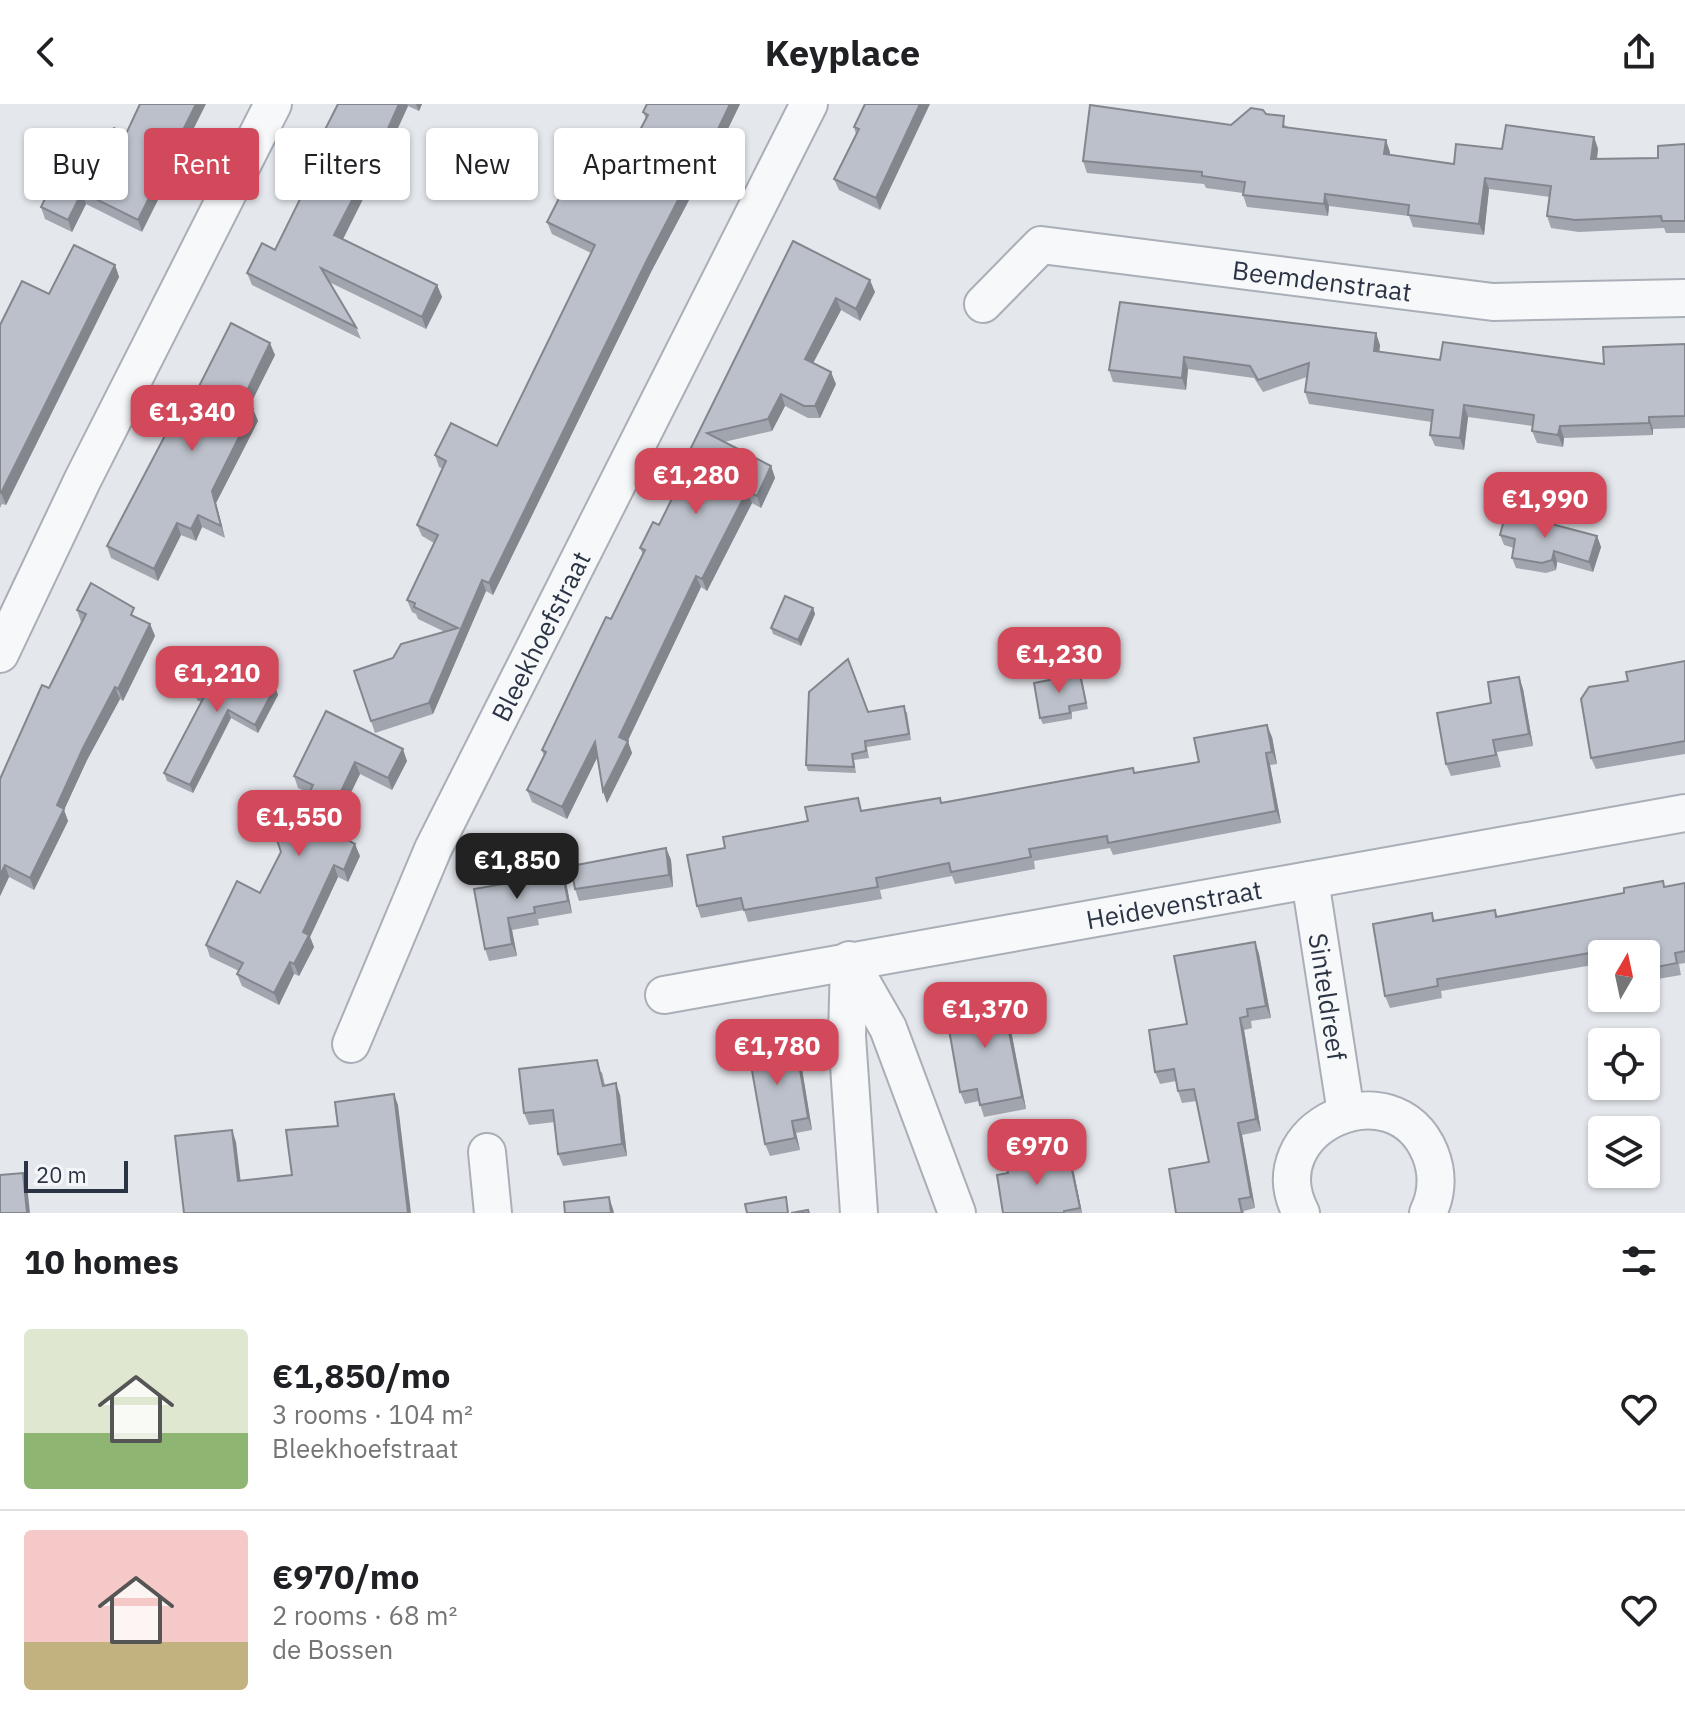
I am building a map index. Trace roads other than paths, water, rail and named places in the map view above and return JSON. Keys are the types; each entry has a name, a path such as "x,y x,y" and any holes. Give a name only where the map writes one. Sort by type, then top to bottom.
{"street":[{"path":"0,654 83,479 273,104"},
{"name":"Bleekhoefstraat","path":"351,1044 433,849 809,104"},
{"name":"Beemdenstraat","path":"983,304 1041,245 1493,302 1685,298"},
{"name":"Heidevenstraat","path":"664,995 1685,813"},
{"name":"Sinteldreef","path":"1310,880 1346,1113"},
{"path":"849,960 847,1036 859,1213"},
{"path":"849,960 888,1028 957,1213"},
{"path":"1301,1213 1293,1187 1300,1150 1324,1122 1346,1113 1380,1112 1399,1118 1414,1130 1434,1164 1436,1183 1428,1213"},
{"path":"487,1152 493,1213"}]}
